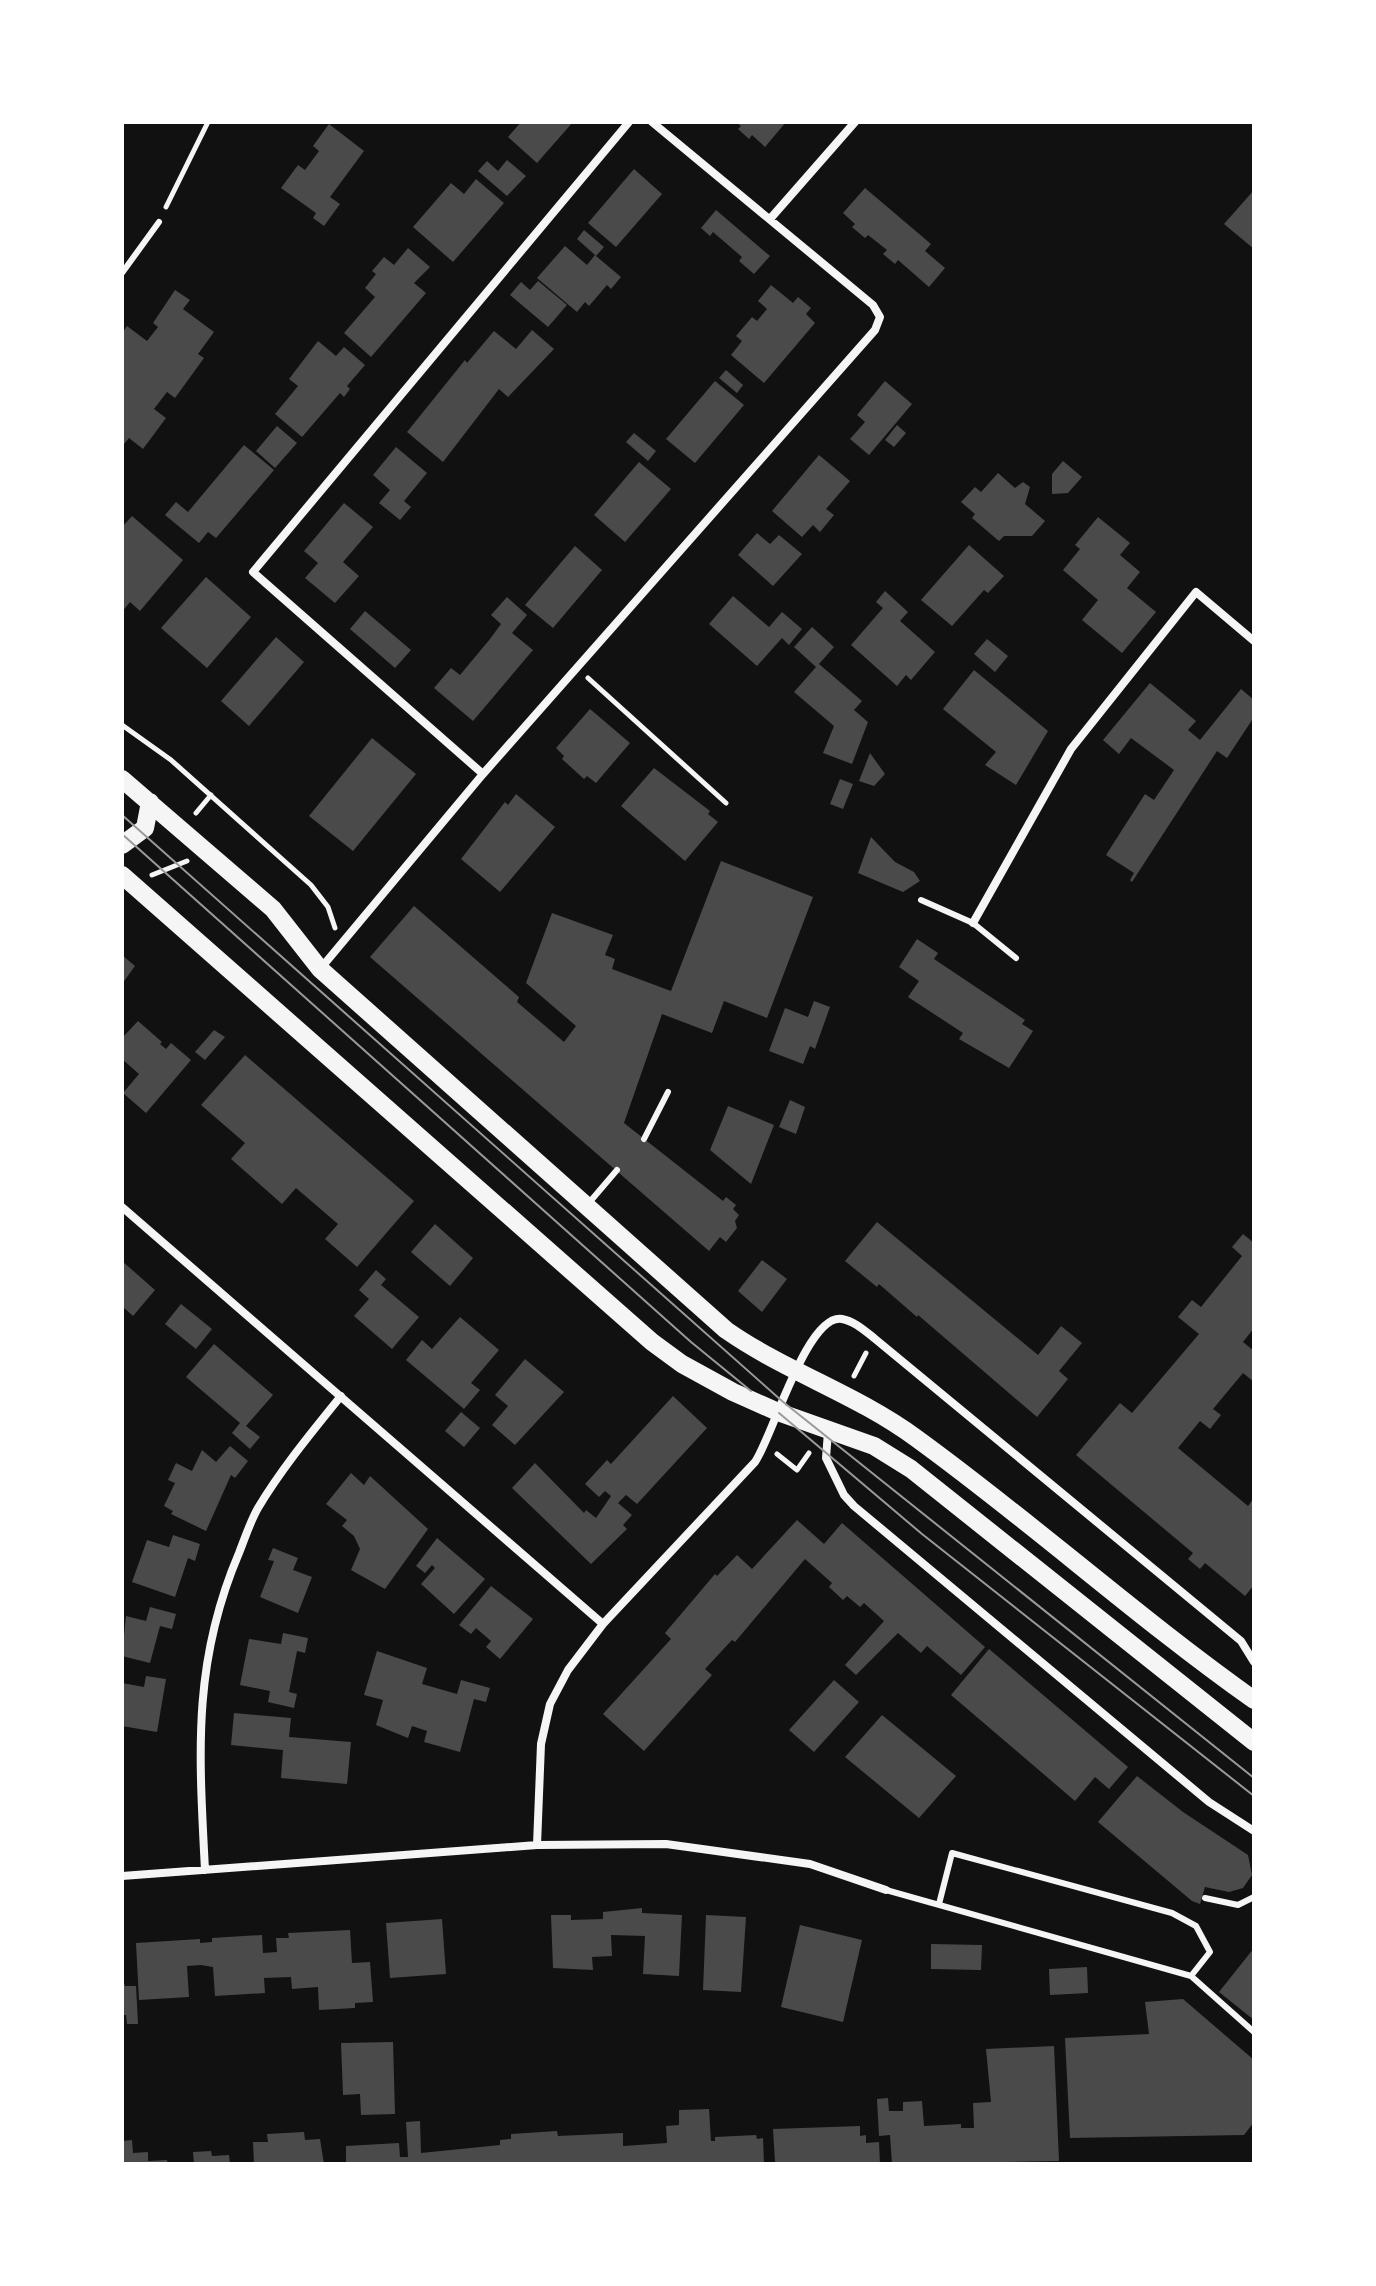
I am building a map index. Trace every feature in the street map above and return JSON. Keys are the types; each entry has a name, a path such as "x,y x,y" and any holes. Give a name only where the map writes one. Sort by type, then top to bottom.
{"main road":[{"path":"122,779 273,909 320,969 588,1204 726,1330 766,1358 846,1393 916,1438 1250,1692"},
{"path":"122,845 145,828 150,816 150,802"},
{"path":"122,875 652,1342 682,1364 778,1412 874,1446 911,1469 1254,1742"}],"street":[{"path":"483,774 253,572 629,122"},
{"path":"320,969 483,774 875,330 880,317 873,305 652,122"},
{"path":"770,219 855,122"},
{"path":"973,923 1071,749 1196,592 1254,641"},
{"path":"122,1207 603,1624"},
{"path":"537,1845 541,1744 550,1704 568,1670 603,1624 755,1462 767,1445 795,1372 816,1335 833,1320 843,1319 857,1326 1241,1641 1254,1662"},
{"path":"205,1870 198,1720 207,1649 229,1575 257,1510 293,1455 341,1396"},
{"path":"827,1427 826,1458 844,1495 854,1506 1209,1802 1254,1831"},
{"path":"122,1876 537,1845 666,1844 810,1864 886,1890"}],"lane":[{"path":"122,273 159,222"},
{"path":"921,900 973,923 1016,958"},
{"path":"644,1139 668,1092"},
{"path":"588,1204 617,1170"},
{"path":"936,1903 952,1853 1172,1913 1196,1926 1210,1952 1191,1976"},
{"path":"886,1890 1191,1976 1254,2032"},
{"path":"1205,1898 1238,1905 1254,1897"}],"path":[{"path":"159,222 208,122"},
{"path":"577,668 726,803"},
{"path":"122,725 171,760 311,885 328,907 340,945"},
{"path":"154,905 165,892 146,877 191,860 171,843 211,795"}],"building":[{"path":"521,122 573,122 537,163 508,137"},
{"path":"736,122 786,122 765,147 752,135 749,139 738,129 741,126"},
{"path":"329,124 364,151 330,197 340,204 324,226 313,218 316,213 281,188 298,165 305,170 319,151 313,146"},
{"path":"507,160 526,176 507,196 478,171 487,161 498,171"},
{"path":"634,169 662,194 616,247 588,223"},
{"path":"476,179 504,203 453,262 413,227 451,183 464,194"},
{"path":"865,188 931,244 925,251 945,268 929,287 898,260 895,264 883,254 887,250 868,235 865,238 852,227 855,224 843,213"},
{"path":"1254,190 1254,249 1224,224"},
{"path":"716,210 770,256 754,274 739,261 742,257 713,232 710,236 701,228"},
{"path":"584,230 604,247 596,256 621,277 611,289 607,285 589,306 585,302 577,312 537,278 565,246 587,265 595,255 577,239"},
{"path":"408,248 430,267 414,283 426,293 371,357 344,333 375,297 365,288 376,274 372,271 384,257 394,265"},
{"path":"538,281 567,305 548,327 510,295 521,282 530,290"},
{"path":"771,285 793,303 798,297 811,308 806,314 815,323 764,383 731,355 742,341 736,336 752,317 757,321 767,309 758,301"},
{"path":"175,290 190,300 183,309 214,332 198,354 204,358 175,398 167,392 154,409 166,418 143,449 129,438 124,444 122,333 127,326 147,341 158,327 153,323"},
{"path":"532,330 554,349 508,397 499,389 443,462 407,432 465,360 467,363 494,331 516,349"},
{"path":"318,341 336,356 344,347 365,365 347,386 350,389 344,397 340,393 302,437 275,414 298,386 289,379"},
{"path":"726,370 743,385 737,393 719,378"},
{"path":"715,381 744,405 695,463 666,439"},
{"path":"885,381 912,404 869,455 850,439 865,422 857,415"},
{"path":"897,425 906,433 894,447 885,440"},
{"path":"277,426 297,443 275,468 256,451"},
{"path":"634,433 656,451 648,461 626,442"},
{"path":"244,445 274,470 216,538 208,532 199,543 165,515 176,502 188,512"},
{"path":"396,447 427,473 404,501 411,507 400,520 379,503 390,490 373,475"},
{"path":"819,455 850,481 826,509 834,515 820,532 813,525 802,537 772,511"},
{"path":"1063,461 1082,477 1068,493 1052,494 1052,474"},
{"path":"639,462 671,489 625,542 594,515"},
{"path":"998,473 1015,488 1023,482 1030,487 1025,504 1045,521 1032,536 1004,536 999,541 972,518 975,514 961,502 975,487 981,492"},
{"path":"344,503 373,527 343,562 359,576 335,603 305,578 318,563 304,551"},
{"path":"132,516 183,560 140,611 130,602 122,612 122,527"},
{"path":"1098,517 1130,543 1120,555 1140,572 1127,588 1156,612 1122,653 1082,620 1098,600 1063,570 1080,549 1075,545"},
{"path":"757,533 770,544 779,535 802,554 773,586 738,555"},
{"path":"969,545 1004,576 988,593 984,590 952,626 921,600"},
{"path":"575,546 602,570 553,628 525,605"},
{"path":"206,577 251,617 207,668 161,628"},
{"path":"885,591 908,612 900,621 935,652 911,680 906,675 897,686 851,645 883,608 876,602"},
{"path":"733,596 769,627 782,612 802,629 789,645 782,638 757,666 709,624"},
{"path":"507,597 527,615 512,633 533,650 473,721 434,688 451,668 460,675 490,639 501,624 491,615"},
{"path":"365,611 411,650 395,668 350,629"},
{"path":"812,627 834,647 819,664 862,701 854,710 868,722 852,764 823,753 834,726 794,692 816,667 794,647"},
{"path":"276,637 304,662 249,726 221,701"},
{"path":"987,639 1008,656 995,672 974,654"},
{"path":"974,670 1048,731 1016,785 985,765 996,752 943,709"},
{"path":"1150,683 1196,721 1188,730 1200,740 1241,689 1254,700 1254,717 1227,758 1217,751 1132,882 1134,873 1106,855 1145,794 1154,800 1174,770 1131,738 1119,754 1103,740"},
{"path":"590,709 630,743 596,783 587,776 584,779 562,759 564,756 556,748"},
{"path":"372,738 416,774 353,851 309,816"},
{"path":"870,753 885,774 874,786 859,781"},
{"path":"654,768 710,811 708,814 718,822 685,861 621,806"},
{"path":"840,779 853,784 843,809 830,804"},
{"path":"516,794 555,827 500,892 461,859 505,802 508,805"},
{"path":"871,837 895,862 914,872 920,881 903,892 858,873"},
{"path":"721,861 813,897 767,1018 724,1001 712,1033 662,1014 624,1123 723,1201 726,1197 736,1205 733,1209 739,1215 735,1221 737,1228 726,1242 720,1237 709,1251 370,957 414,906 519,997 517,1002 564,1042 576,1026 526,983 552,913 613,935 605,955 615,959 612,969 671,991"},
{"path":"917,939 938,953 934,959 1025,1020 1022,1024 1033,1031 1009,1068 959,1039 963,1033 908,997 919,981 899,967"},
{"path":"122,955 135,966 122,984"},
{"path":"814,1001 830,1007 815,1049 810,1046 803,1064 769,1051 785,1008 808,1017"},
{"path":"138,1021 166,1049 171,1043 191,1060 146,1113 123,1093 139,1074 122,1059 122,1038"},
{"path":"214,1030 225,1037 205,1060 195,1052"},
{"path":"245,1055 414,1201 357,1267 325,1239 338,1224 296,1188 282,1204 231,1159 245,1143 201,1105"},
{"path":"790,1100 805,1107 796,1134 779,1127"},
{"path":"728,1106 774,1125 751,1184 710,1150"},
{"path":"877,1222 1038,1355 1061,1326 1082,1343 1059,1371 1068,1379 1037,1417 918,1315 845,1261"},
{"path":"435,1224 473,1258 450,1286 411,1252"},
{"path":"1243,1234 1254,1243 1254,1328 1243,1342 1254,1351 1254,1382 1243,1373 1213,1409 1221,1415 1210,1429 1200,1421 1178,1448 1248,1506 1254,1498 1254,1585 1245,1596 1205,1563 1200,1569 1188,1559 1193,1553 1076,1455 1120,1403 1132,1413 1199,1334 1178,1317 1192,1300 1201,1307 1242,1256 1232,1247"},
{"path":"762,1260 787,1279 762,1312 738,1291"},
{"path":"122,1261 155,1290 133,1316 122,1306"},
{"path":"376,1270 386,1279 381,1285 419,1317 392,1349 354,1316 369,1299 359,1290"},
{"path":"181,1304 212,1329 196,1349 165,1324"},
{"path":"460,1317 499,1350 471,1383 480,1390 464,1409 406,1360 422,1340 432,1349"},
{"path":"214,1344 273,1395 246,1426 260,1437 250,1449 232,1433 240,1423 186,1377"},
{"path":"525,1359 564,1392 515,1445 492,1425 508,1406 495,1395"},
{"path":"673,1396 707,1428 637,1504 626,1495 618,1503 632,1515 623,1525 627,1529 591,1564 512,1488 535,1463 584,1513 586,1510 596,1518 611,1496 605,1491 599,1497 585,1484 607,1460 611,1464"},
{"path":"461,1412 480,1428 464,1447 445,1431"},
{"path":"230,1446 248,1461 235,1478 231,1475 206,1531 171,1514 173,1511 164,1506 175,1483 168,1480 176,1463 192,1471 202,1450 216,1462"},
{"path":"351,1473 364,1485 370,1476 428,1529 385,1589 351,1570 360,1549 354,1536 342,1526 347,1520 326,1504"},
{"path":"797,1520 824,1544 842,1523 985,1647 961,1675 927,1646 921,1653 898,1633 856,1675 845,1665 884,1621 864,1603 860,1607 847,1596 843,1600 829,1587 832,1583 805,1559 735,1642 732,1640 705,1669 712,1675 644,1751 603,1714 671,1639 665,1633 715,1574 717,1576 737,1555 752,1569"},
{"path":"173,1535 200,1544 195,1561 188,1558 175,1597 132,1582 147,1540 169,1547"},
{"path":"437,1538 485,1579 454,1614 421,1584 435,1568 432,1565 425,1573 416,1566"},
{"path":"273,1548 298,1558 293,1570 312,1577 298,1613 260,1597 274,1561 268,1560"},
{"path":"491,1586 533,1619 500,1659 486,1647 491,1641 476,1628 471,1634 459,1625"},
{"path":"150,1607 176,1614 172,1629 160,1626 150,1663 122,1656 126,1616 146,1621"},
{"path":"283,1633 308,1638 305,1653 297,1651 289,1692 297,1694 294,1708 268,1702 270,1691 240,1685 249,1639 281,1644"},
{"path":"989,1649 1128,1767 1109,1789 1095,1777 1075,1801 951,1695"},
{"path":"377,1651 427,1668 422,1684 457,1694 461,1680 490,1688 486,1702 474,1699 460,1752 424,1742 427,1731 412,1726 408,1738 376,1725 383,1700 364,1695"},
{"path":"146,1676 166,1679 157,1732 122,1726 122,1683 144,1687"},
{"path":"834,1680 859,1702 814,1752 789,1730"},
{"path":"234,1713 291,1718 289,1737 351,1742 347,1784 281,1778 283,1750 231,1745"},
{"path":"882,1715 956,1776 919,1818 845,1757"},
{"path":"1137,1776 1183,1812 1248,1855 1252,1875 1243,1888 1229,1892 1205,1887 1200,1904 1192,1901 1098,1822"},
{"path":"642,1908 642,1913 682,1915 679,1976 643,1974 645,1936 611,1935 612,1956 592,1957 593,1970 553,1968 551,1915 571,1915 571,1920 603,1919 603,1912"},
{"path":"706,1915 746,1917 741,1992 703,1990"},
{"path":"442,1919 446,1974 390,1978 386,1923"},
{"path":"800,1925 862,1940 843,2022 781,2007"},
{"path":"350,1930 352,1963 370,1962 373,2002 355,2003 355,2008 319,2010 318,1987 292,1989 291,1977 264,1978 265,1993 215,1996 213,1967 201,1965 187,1966 189,1997 139,2000 136,1943 200,1939 200,1943 212,1942 212,1938 262,1935 263,1953 277,1952 276,1938 289,1938 288,1933"},
{"path":"931,1944 982,1945 981,1970 931,1969"},
{"path":"1254,1948 1254,2020 1219,1992"},
{"path":"1087,1967 1088,1993 1050,1995 1049,1969"},
{"path":"122,1977 125,1986 136,1986 138,2024 127,2024 126,2015 122,2015"},
{"path":"1183,1999 1254,2060 1254,2122 1244,2135 1070,2138 1065,2038 1149,2034 1145,2002"},
{"path":"393,2042 395,2114 361,2115 360,2094 343,2095 341,2043"},
{"path":"1054,2046 1059,2161 892,2164 890,2135 879,2136 877,2099 888,2098 889,2111 903,2111 903,2102 922,2101 924,2126 961,2124 961,2128 974,2128 973,2103 991,2102 986,2049"},
{"path":"709,2109 711,2141 715,2141 715,2137 756,2135 757,2139 763,2138 764,2164 346,2164 346,2146 399,2143 400,2157 408,2157 406,2122 420,2121 421,2153 500,2145 500,2140 511,2139 511,2134 557,2131 558,2136 623,2133 623,2146 667,2143 666,2126 679,2125 679,2110"},
{"path":"860,2126 860,2136 866,2135 866,2143 879,2142 880,2164 775,2162 773,2129"},
{"path":"304,2132 305,2140 320,2139 324,2164 254,2164 253,2142 268,2142 267,2134"},
{"path":"132,2140 133,2153 148,2152 148,2161 167,2160 168,2164 122,2164 122,2141"},
{"path":"211,2151 212,2156 229,2155 230,2164 194,2164 193,2152"}],"tram line":[{"path":"122,815 782,1401 1254,1778"},
{"path":"122,834 691,1342 751,1391"},
{"path":"779,1413 922,1534 1254,1796"}]}
